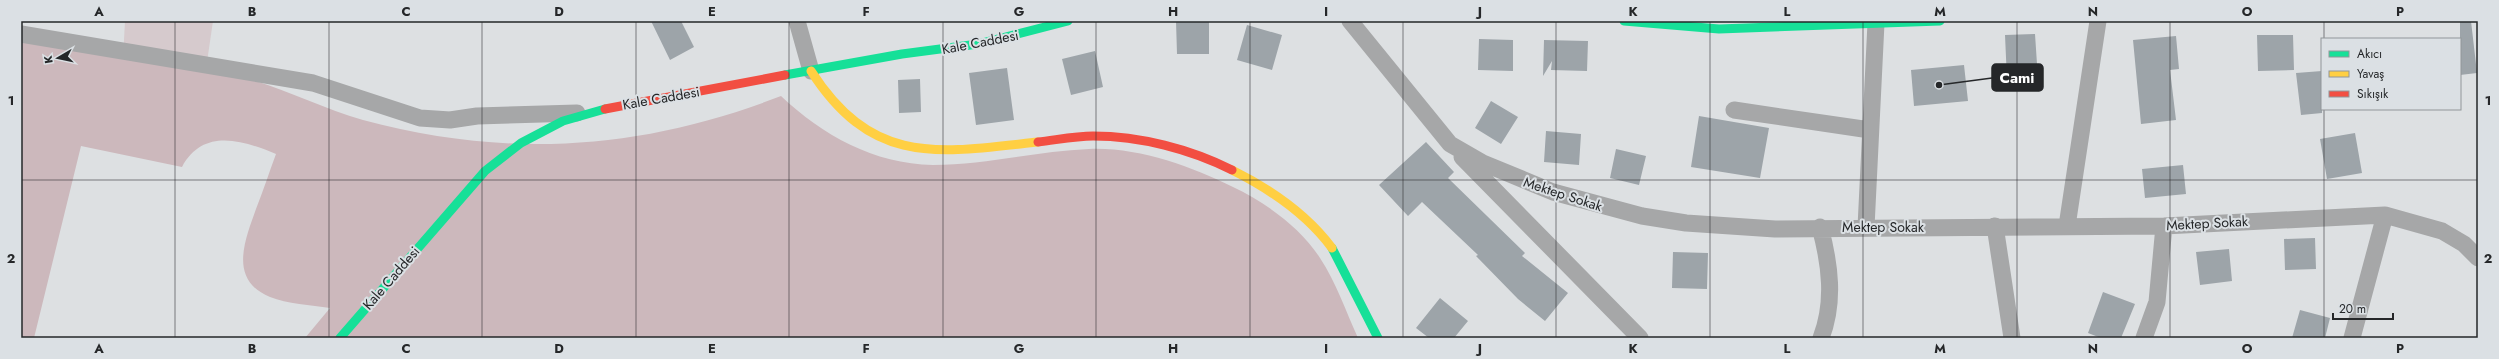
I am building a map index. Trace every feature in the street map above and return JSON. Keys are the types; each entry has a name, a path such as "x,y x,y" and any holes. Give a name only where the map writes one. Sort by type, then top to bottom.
{"street":[{"path":"797,21 811,71 821,88 846,116 879,137 899,145 941,151 1092,136 1117,136 1158,142 1234,171 1275,195 1321,234 1341,261 1378,338"},
{"name":"Kale Caddesi","path":"340,338 484,171 521,143 542,131 589,112 902,54 978,44 1068,21"},
{"name":"Mektep Sokak","path":"1350,21 1450,144 1517,179 1553,192 1604,207 1686,223 1731,227 2164,226 2385,215 2442,231 2464,244 2478,258"},
{"path":"1624,21 1719,29 1940,21"},
{"path":"2067,226 2098,21"},
{"path":"1866,227 1876,23"},
{"path":"21,34 313,83 420,118 450,120 476,116 589,112"},
{"path":"1734,110 1870,130"},
{"path":"1450,144 1640,338"},
{"path":"2352,338 2385,215"},
{"path":"1995,226 2012,338"},
{"path":"2144,338 2157,302 2164,226"},
{"path":"1820,227 1830,270 1828,314 1821,338"}],"shaded area":[{"path":"125,21 213,21 206,69 123,58"},
{"path":"21,40 249,79 363,120 417,132 470,140 522,144 574,143 626,138 677,128 729,114 781,96 814,123 850,145 890,159 911,163 933,165 972,163 1050,152 1089,149 1126,151 1163,159 1216,179 1245,193 1270,208 1293,226 1312,247 1326,267 1358,338 305,338 330,308 291,303 270,297 257,290 249,280 244,270 243,258 248,233 276,154 250,145 224,141 212,142 201,147 191,155 182,167 81,146 34,338 21,338"}],"building":[{"path":"651,21 681,21 694,47 670,60"},
{"path":"1176,21 1209,21 1209,54 1177,54"},
{"path":"2460,21 2471,21 2477,73 2461,75"},
{"path":"1247,25 1282,35 1272,70 1237,60"},
{"path":"2035,34 2038,79 2007,80 2005,35"},
{"path":"2257,35 2293,35 2294,70 2258,71"},
{"path":"2176,36 2179,69 2170,70 2176,120 2141,124 2133,40"},
{"path":"1479,39 1513,40 1513,71 1478,70"},
{"path":"1544,40 1588,41 1587,71 1551,70 1552,61 1543,76"},
{"path":"1095,51 1103,87 1071,95 1062,59"},
{"path":"1964,65 1968,101 1914,106 1911,70"},
{"path":"1007,68 1014,120 976,125 969,73"},
{"path":"2321,71 2322,113 2301,115 2296,73"},
{"path":"920,79 921,112 899,113 898,80"},
{"path":"1491,101 1518,117 1501,144 1475,128"},
{"path":"1699,116 1769,128 1760,178 1691,167"},
{"path":"1546,131 1581,134 1579,165 1544,162"},
{"path":"2355,133 2362,173 2327,179 2320,139"},
{"path":"1426,142 1454,172 1448,178 1525,253 1522,256 1568,293 1545,321 1518,299 1476,256 1478,255 1422,202 1408,216 1379,185"},
{"path":"1616,149 1646,156 1639,185 1610,178"},
{"path":"2183,165 2186,194 2145,198 2142,169"},
{"path":"2315,238 2316,269 2285,270 2284,239"},
{"path":"2229,249 2232,281 2200,285 2196,252"},
{"path":"1673,252 1708,253 1707,289 1672,288"},
{"path":"2103,292 2135,304 2121,338 2101,338 2088,333"},
{"path":"1440,298 1468,321 1454,338 1429,338 1416,328"},
{"path":"2300,310 2330,318 2325,338 2292,338"}],"traffic: fast":[{"path":"785,75 902,54 978,44 1068,21"},
{"path":"1624,21 1719,29 1940,21"},
{"path":"340,338 485,171 521,143 563,121 605,109"},
{"path":"1332,248 1378,338"}],"traffic: slow":[{"path":"811,71 834,102 859,124 884,139 910,147 939,150 969,149 1038,142"},
{"path":"1232,170 1260,185 1299,213 1322,235 1332,248"}],"traffic: jam":[{"path":"605,109 785,75"},
{"path":"1038,142 1086,136 1129,138 1182,150 1232,170"}],"place":[{"name":"Cami","path":"1939,85"}]}
